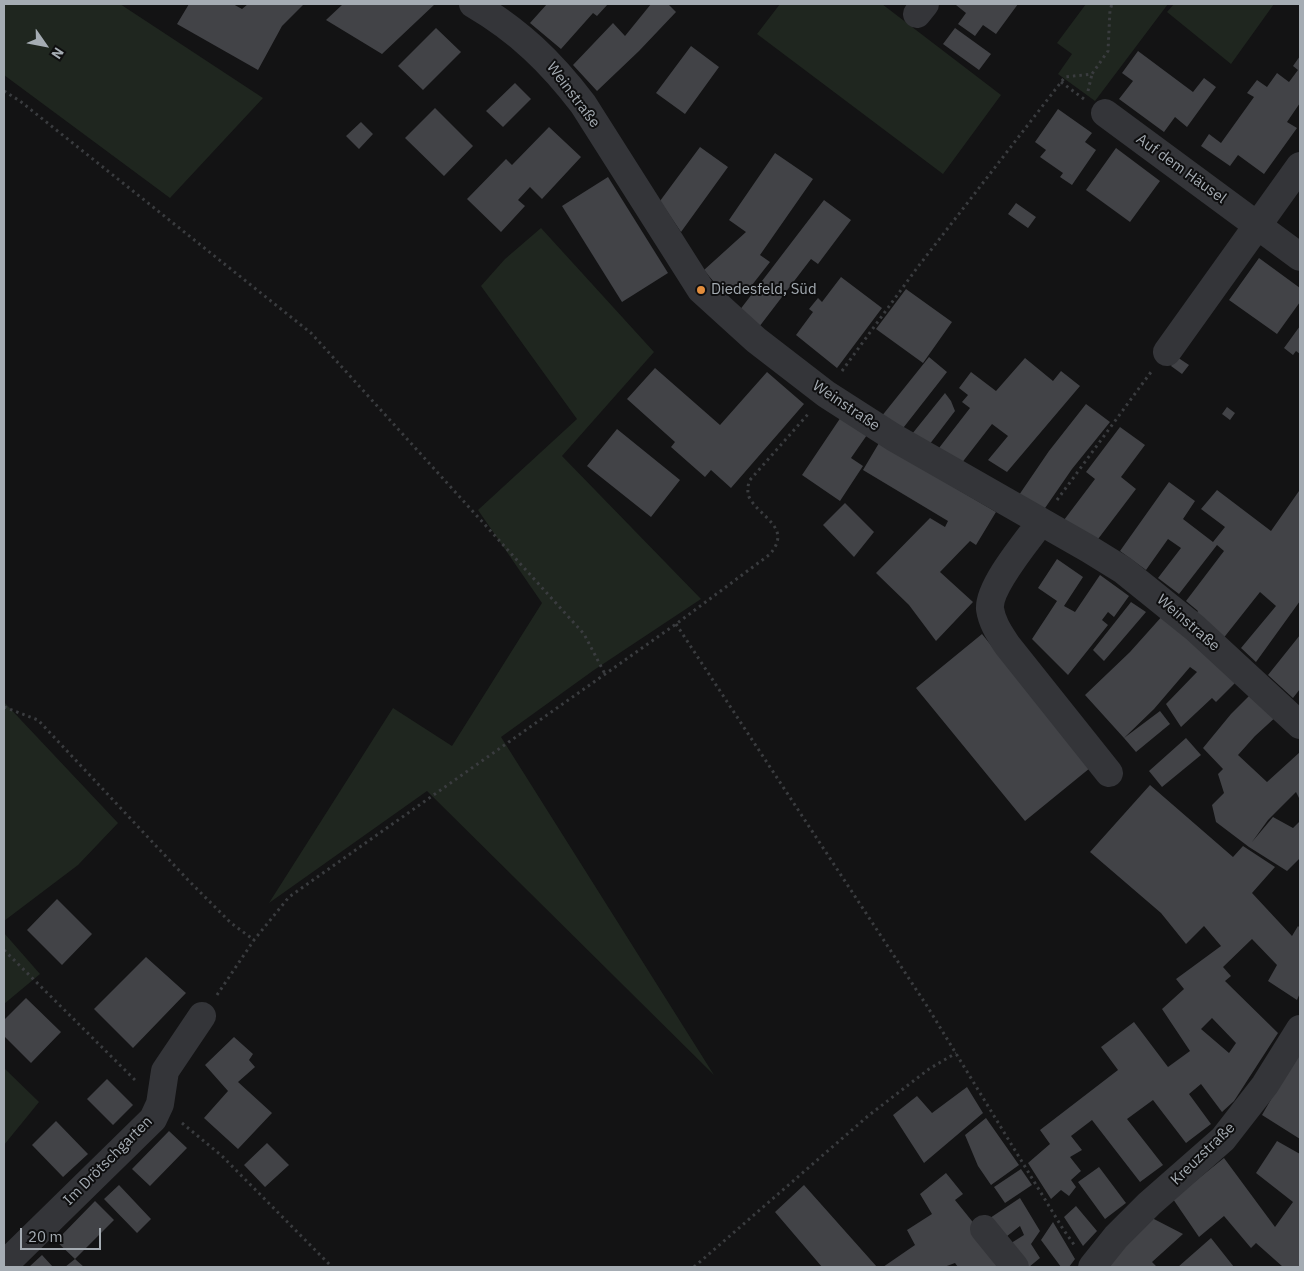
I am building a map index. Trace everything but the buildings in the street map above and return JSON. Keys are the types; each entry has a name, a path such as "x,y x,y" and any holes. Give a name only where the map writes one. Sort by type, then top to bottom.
{"street":[{"name":"Weinstraße","path":"473,4 504,23 523,38 561,76 584,104 701,290 756,340 826,394 893,437 1123,570 1236,664 1300,725"},
{"name":"Auf dem Häusel","path":"1105,113 1300,257"},
{"path":"1166,352 1300,166"},
{"path":"1041,522 996,585 990,608 995,626 1006,645 1110,773"},
{"name":"Im Drötschgarten","path":"4,1266 152,1119 160,1104 165,1071 202,1016"},
{"name":"Kreuzstraße","path":"1085,1260 1116,1237 1148,1204 1223,1139 1265,1086 1300,1029"},
{"path":"984,1228 1015,1267"}],"path":[{"path":"202,1016 254,940 289,898 676,624 773,551 777,541 777,528 749,498 748,481 826,394 917,268 1065,77 1092,74 1108,51 1112,4"},
{"path":"4,91 20,100 311,333 584,634 605,674"},
{"path":"1075,473 1166,352"},
{"path":"676,624 927,1006 1063,1229 1085,1260"},
{"path":"4,707 38,720 189,881 231,923 254,940"},
{"path":"4,950 160,1104 222,1156 332,1267"},
{"path":"694,1267 868,1116 929,1069 956,1053"}],"shaded area":[{"path":"4,4 120,4 263,98 170,198 4,75"},
{"path":"780,4 882,4 1001,95 943,174 757,34"},
{"path":"1086,4 1168,4 1095,101 1058,74 1072,54 1057,43"},
{"path":"1174,4 1274,4 1231,64 1167,12"},
{"path":"541,228 654,352 562,456 701,599 594,670 501,737 714,1075 427,791 269,903 393,708 452,746 542,603 478,510 577,419 481,286 505,259"},
{"path":"4,702 118,823 78,865 4,921"},
{"path":"4,933 40,974 4,1004"},
{"path":"4,1068 39,1102 4,1145"}],"place":[{"name":"Diedesfeld, Süd","path":"701,290"}]}
